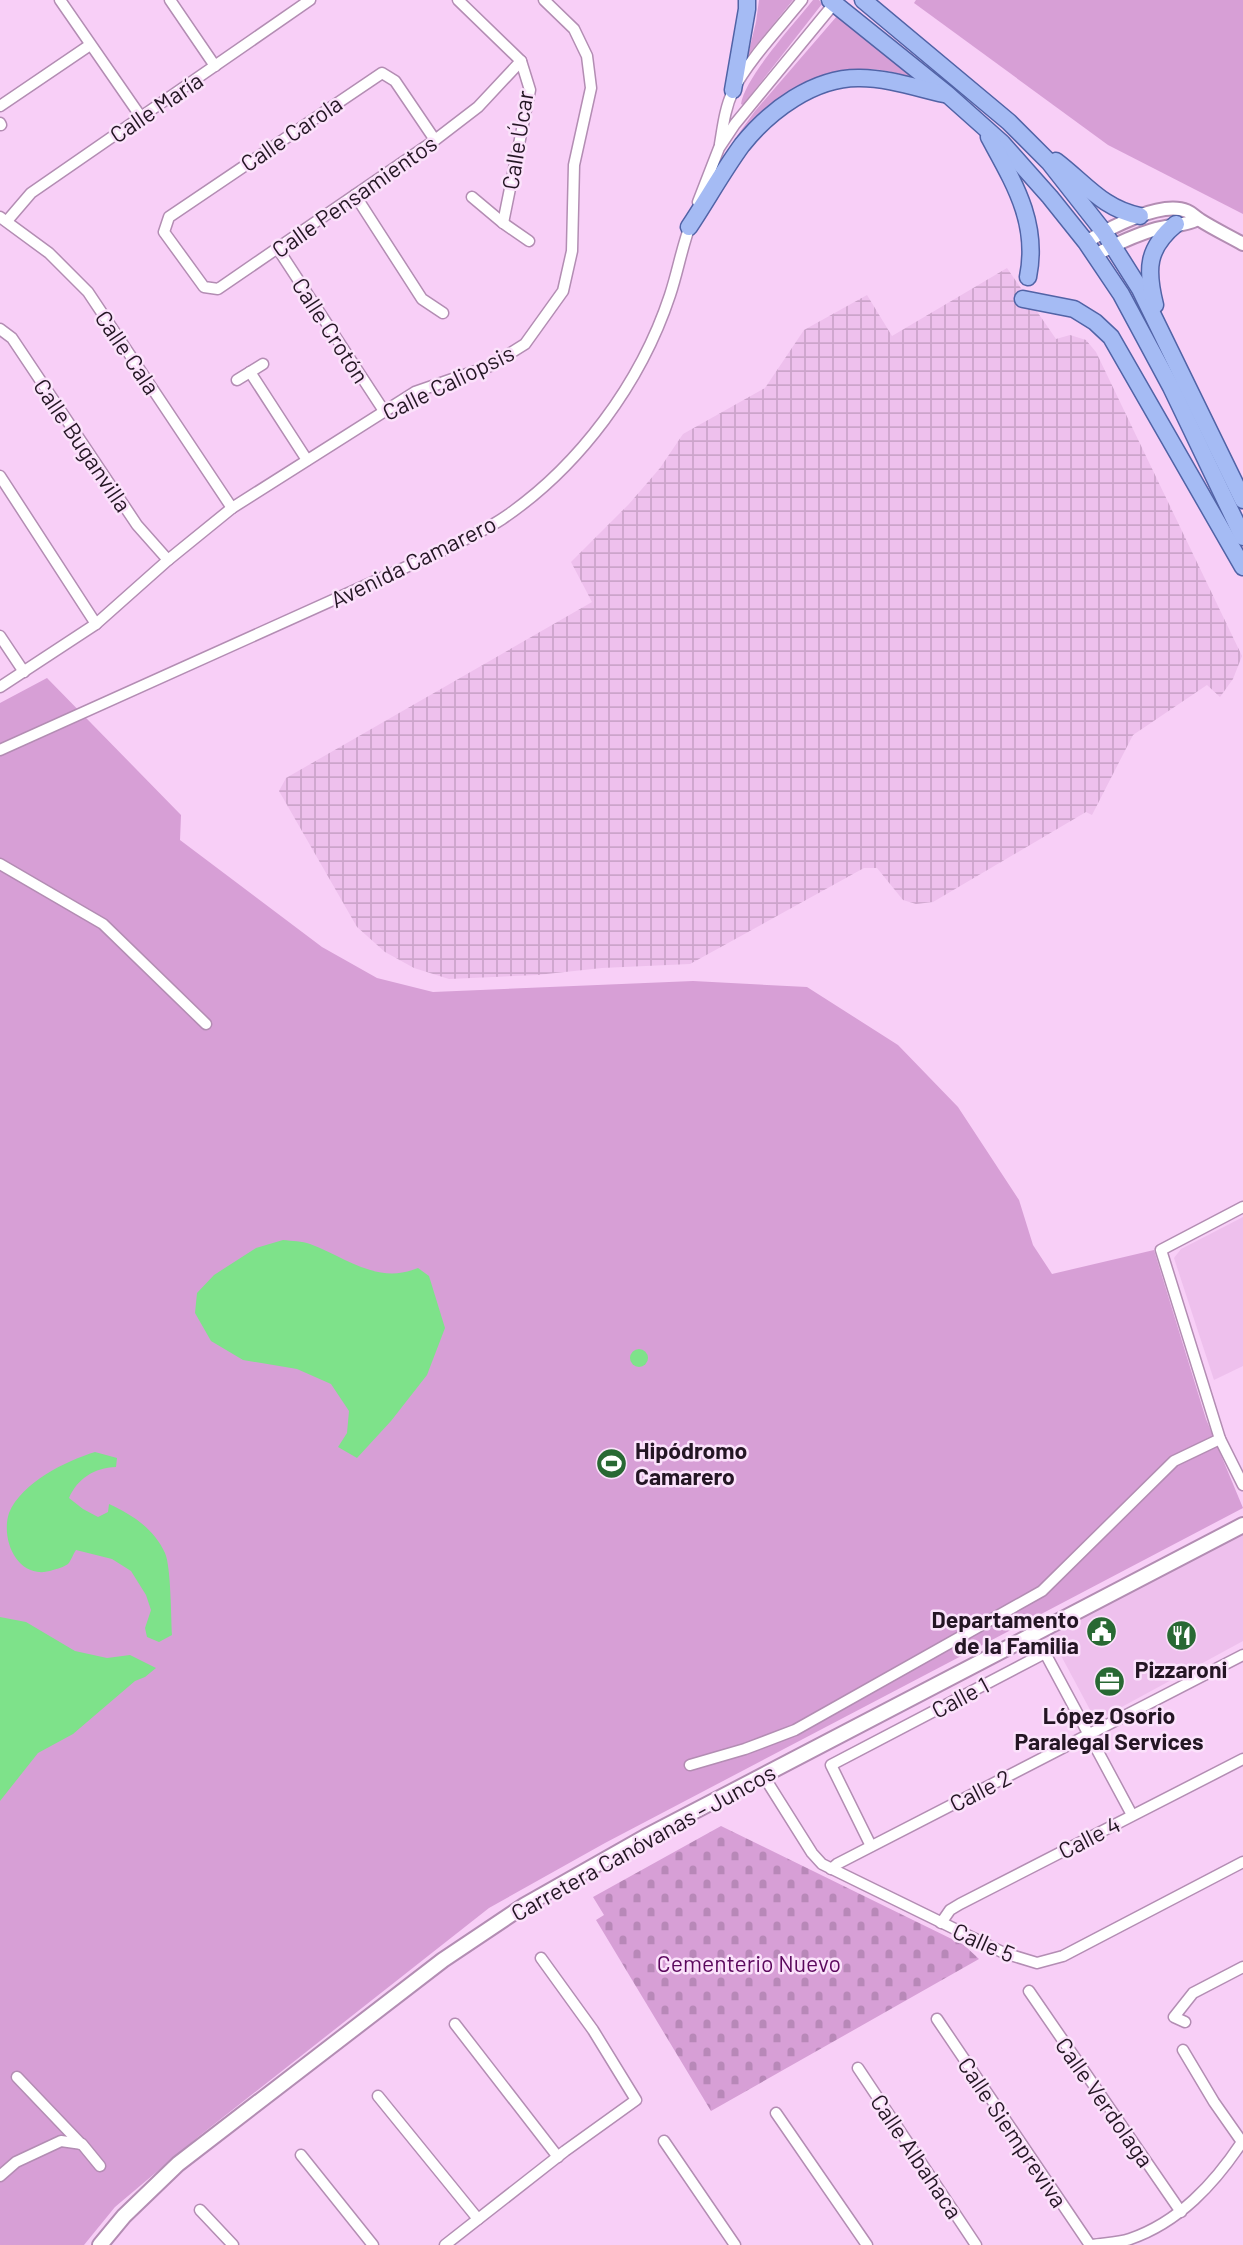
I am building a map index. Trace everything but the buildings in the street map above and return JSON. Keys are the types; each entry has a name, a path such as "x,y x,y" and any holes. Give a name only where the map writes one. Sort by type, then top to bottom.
{"main road":[{"path":"733,90 747,0"},
{"path":"863,0 1009,122 1065,181 1109,239 1140,289 1243,500"},
{"path":"833,1 947,94 1008,149 1090,249 1121,294 1243,537"},
{"path":"689,226 742,145 770,117 806,91 839,80 859,78 947,94"},
{"path":"983,126 1014,184 1026,215 1032,243 1028,277"},
{"path":"1026,139 1107,204 1123,213 1140,216"},
{"path":"1167,344 1150,287 1150,262 1154,247 1176,224"},
{"path":"1023,299 1074,309 1095,321 1111,337 1243,566"},
{"name":"Carretera Canóvanas - Juncos","path":"100,2245 124,2216 178,2164 443,1960 525,1905 763,1774 1243,1525"}],"street":[{"path":"60,0 141,117"},
{"path":"170,0 215,66"},
{"path":"288,0 296,11"},
{"name":"Calle María","path":"4,219 31,194 310,0"},
{"name":"Calle Úcar","path":"458,0 521,61 530,90 503,223"},
{"name":"Calle Caliopsis","path":"0,687 96,624 232,508 415,392 490,366 525,344 563,291 572,251 574,164 591,88 587,56 574,29 544,0"},
{"name":"Avenida Camarero","path":"0,750 455,545 502,519 558,474 616,405 641,364 670,297 689,226 719,148 724,117 733,90 802,0"},
{"name":"Avenida Camarero","path":"719,148 833,1"},
{"path":"0,106 90,45"},
{"name":"Calle Pensamientos","path":"183,258 204,287 218,289 435,140 478,107 521,61"},
{"name":"Calle Carola","path":"183,258 164,232 169,217 382,73 395,81 435,140"},
{"path":"355,195 422,299 443,313"},
{"path":"472,197 503,223 530,240"},
{"path":"1090,249 1109,239 1140,216 1180,209 1190,211 1198,219 1243,244"},
{"name":"Calle Cala","path":"4,219 49,253 88,292 232,508"},
{"path":"1109,239 1176,224 1189,224 1198,219"},
{"name":"Calle Crotón","path":"278,249 384,411"},
{"name":"Calle Buganvilla","path":"0,329 12,338 137,525 168,560"},
{"path":"237,380 263,364"},
{"path":"250,372 307,460"},
{"path":"0,476 96,624"},
{"path":"0,636 24,672"},
{"path":"0,864 103,924 206,1024"},
{"path":"1243,1207 1161,1250 1220,1439 1243,1485"},
{"path":"691,1765 796,1730 1042,1591 1174,1461 1220,1439"},
{"name":"Calle 1","path":"871,1846 831,1765 1045,1653 1132,1815"},
{"name":"Calle 2","path":"831,1869 1243,1656"},
{"name":"Calle 4","path":"941,1923 950,1910 960,1904 1243,1759"},
{"name":"Calle 5","path":"763,1774 811,1853 822,1864 1004,1953 1026,1960 1045,1962 1063,1956 1243,1862"},
{"path":"445,2245 636,2100 593,2030 541,1958"},
{"path":"1185,2022 1174,2017 1193,1993 1243,1967"},
{"name":"Calle Verdolaga","path":"1029,1992 1181,2212"},
{"name":"Calle Siempreviva","path":"937,2019 1091,2245"},
{"path":"455,2024 558,2157"},
{"path":"1091,2245 1127,2240 1170,2221 1204,2190 1242,2142 1183,2050"},
{"name":"Calle Albahaca","path":"858,2068 976,2245"},
{"path":"17,2077 100,2166"},
{"path":"378,2096 478,2219"},
{"path":"776,2113 867,2245"},
{"path":"0,2176 16,2162 61,2141 82,2144"},
{"path":"664,2141 735,2245"},
{"path":"301,2155 373,2245"},
{"path":"200,2210 233,2245"}],"shaded area":[{"path":"1007,268 1056,339 1070,335 1086,340 1096,352 1242,656 1233,679 1220,697 1207,685 1133,735 1092,815 1086,812 933,902 916,904 903,900 877,868 864,868 690,964 449,979 414,968 385,952 357,927 279,791 286,778 592,602 571,562 629,504 660,468 683,434 765,388 804,330 867,295 892,336"},
{"path":"1243,1217 1243,1366 1214,1380 1174,1258 1181,1249"},
{"path":"283,1240 310,1244 376,1272 403,1272 418,1268 429,1276 445,1328 427,1375 391,1421 357,1458 338,1447 347,1433 349,1411 331,1384 297,1369 243,1360 211,1341 195,1313 197,1293 214,1275 256,1248"},
{"path":"635,1349 643,1349 648,1358 646,1365 635,1367 630,1362 630,1354"},
{"path":"95,1452 117,1458 116,1467 101,1469 88,1475 77,1485 69,1498 98,1517 108,1512 109,1504 118,1508 142,1524 160,1544 167,1560 172,1635 159,1642 147,1637 145,1628 151,1610 146,1595 131,1571 112,1559 76,1550 69,1563 63,1567 41,1572 22,1565 10,1547 7,1524 15,1502 34,1482 46,1474"},
{"path":"1243,1529 1243,1641 1096,1721 1050,1635"},
{"path":"0,1617 26,1622 75,1651 107,1658 130,1655 156,1668 135,1681 73,1734 38,1753 0,1801"}],"green space":[{"path":"759,0 793,0 748,55 756,22"},
{"path":"813,0 819,0 822,4 743,105 741,104 751,80"},
{"path":"916,0 1243,0 1243,214 1108,145 914,3"},
{"path":"837,16 915,76 912,78 885,70 860,69 838,73 797,93 738,140 737,136 755,111"},
{"name":"Hipódromo Camarero","path":"47,678 181,815 180,840 322,947 377,978 433,992 693,981 807,987 898,1045 958,1107 1019,1200 1033,1245 1052,1274 1154,1250 1206,1419 1243,1508 605,1843 489,1908 198,2137 115,2207 84,2245 0,2245 0,703"},
{"name":"Cementerio Nuevo","path":"721,1826 964,1945 979,1959 711,2111 596,1920 604,1915 593,1897"}],"place":[{"name":"Hipódromo Camarero","path":"612,1463"},
{"name":"Departamento de la Familia","path":"1102,1632"},
{"name":"Pizzaroni","path":"1181,1635"},
{"name":"López Osorio Paralegal Services","path":"1109,1681"}]}
